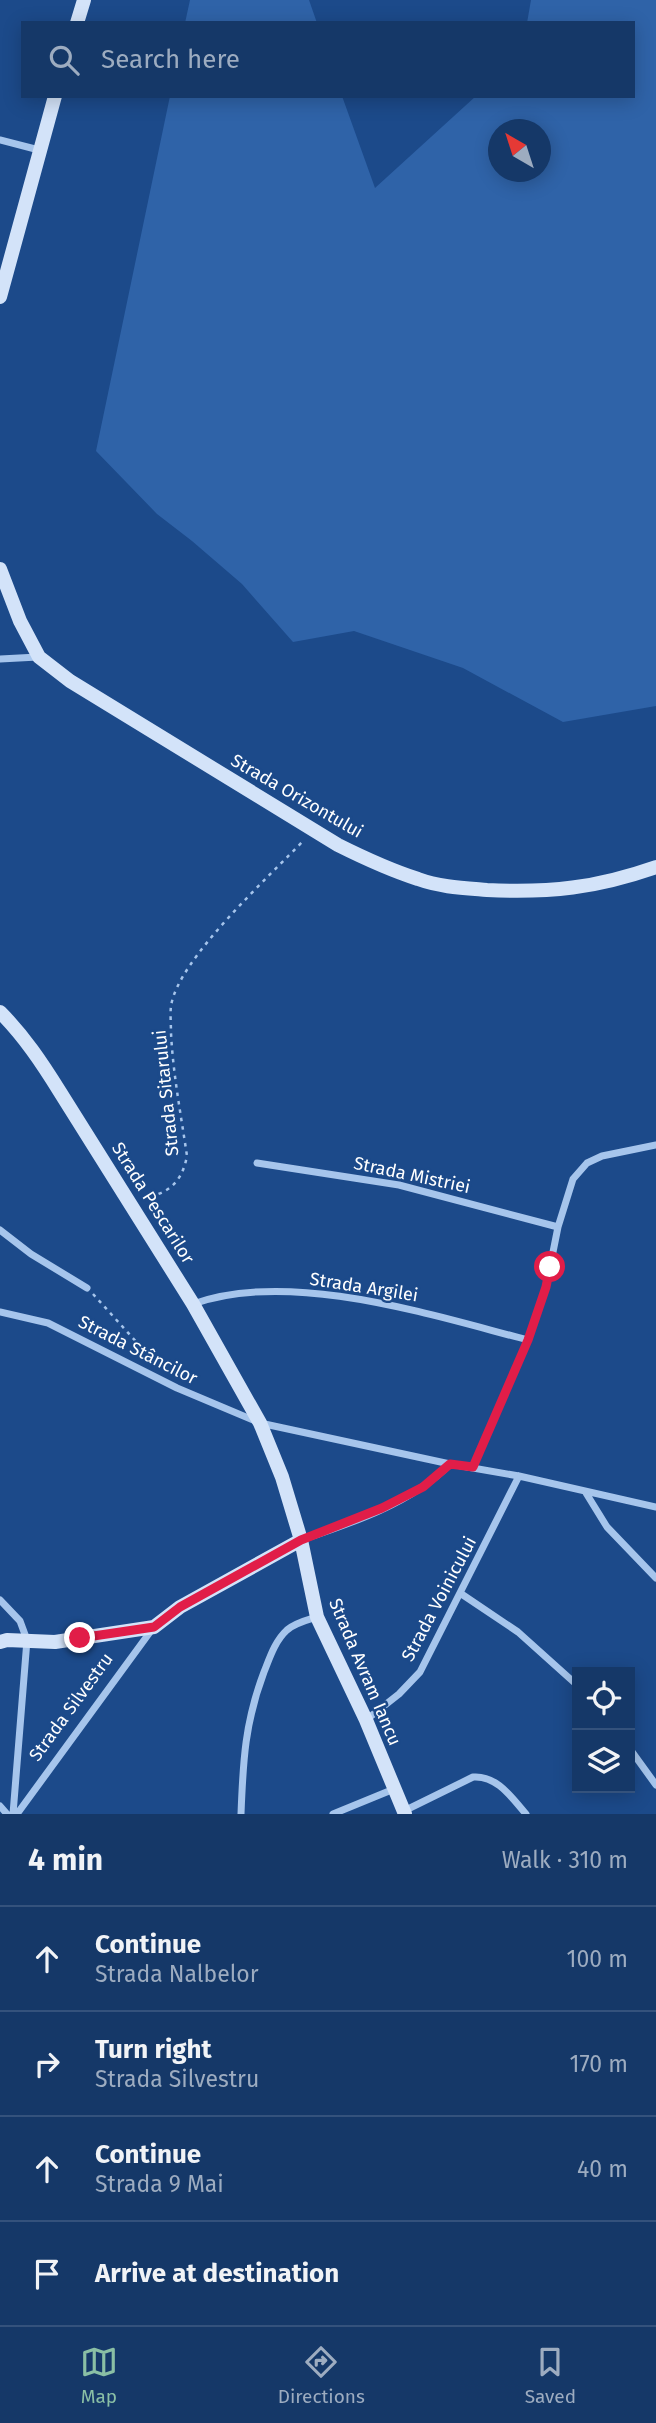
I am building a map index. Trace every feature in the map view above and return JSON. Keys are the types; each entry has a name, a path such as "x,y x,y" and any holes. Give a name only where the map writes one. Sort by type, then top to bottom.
{"street":[{"path":"78,21 84,0"},
{"path":"0,297 54,98"},
{"path":"0,140 39,150"},
{"name":"Strada Orizontului","path":"0,569 20,621 39,657 70,681 313,830 381,865 419,880 454,888 530,892 581,888 656,867"},
{"path":"1,661 39,657"},
{"name":"Strada Pescarilor","path":"0,1012 39,1058 193,1304 260,1423"},
{"path":"473,1467 528,1340 546,1287 558,1227 573,1179 587,1163 603,1156 656,1145"},
{"name":"Strada Mistriei","path":"257,1163 399,1185 558,1227"},
{"path":"0,1230 31,1254 87,1288"},
{"name":"Strada Argilei","path":"193,1304 217,1295 240,1292 295,1292 374,1302 528,1340"},
{"name":"Strada Stâncilor","path":"0,1312 48,1323 177,1388 260,1423 656,1507"},
{"name":"Strada Avram Iancu","path":"260,1423 282,1477 301,1540 317,1617 366,1720 404,1812"},
{"name":"Strada Silvestru","path":"15,1814 154,1627 180,1607 301,1540 382,1508 423,1487 450,1464"},
{"name":"Strada Voinicului","path":"366,1720 399,1695 419,1672 519,1476"},
{"path":"586,1493 607,1527 656,1578"},
{"path":"460,1593 518,1632 572,1681"},
{"path":"0,1600 20,1621 26,1640 15,1814"},
{"path":"241,1814 246,1731 253,1699 271,1653 281,1637 290,1627 317,1617"},
{"path":"0,1642 55,1642 154,1627"},
{"path":"635,1756 656,1786"},
{"path":"404,1812 473,1777 482,1776 492,1779 526,1814"},
{"path":"333,1814 394,1789"},
{"path":"0,1806 7,1814"}],"path":[{"name":"Strada Sitarului","path":"128,1200 153,1196 168,1189 179,1180 184,1170 187,1156 172,1058 171,1006 177,984 194,958 220,928 313,830"},
{"path":"87,1288 160,1367"}],"shaded area":[{"path":"190,0 309,0 316,21 185,21"},
{"path":"531,0 656,0 656,706 563,722 463,668 354,631 293,642 242,584 157,514 96,451 170,98 343,98 375,188 474,98 635,98 635,21 527,21"}],"route":[{"path":"80,1638 154,1627 180,1607 301,1540 382,1508 423,1487 450,1464 473,1467 528,1340 550,1267"}]}
